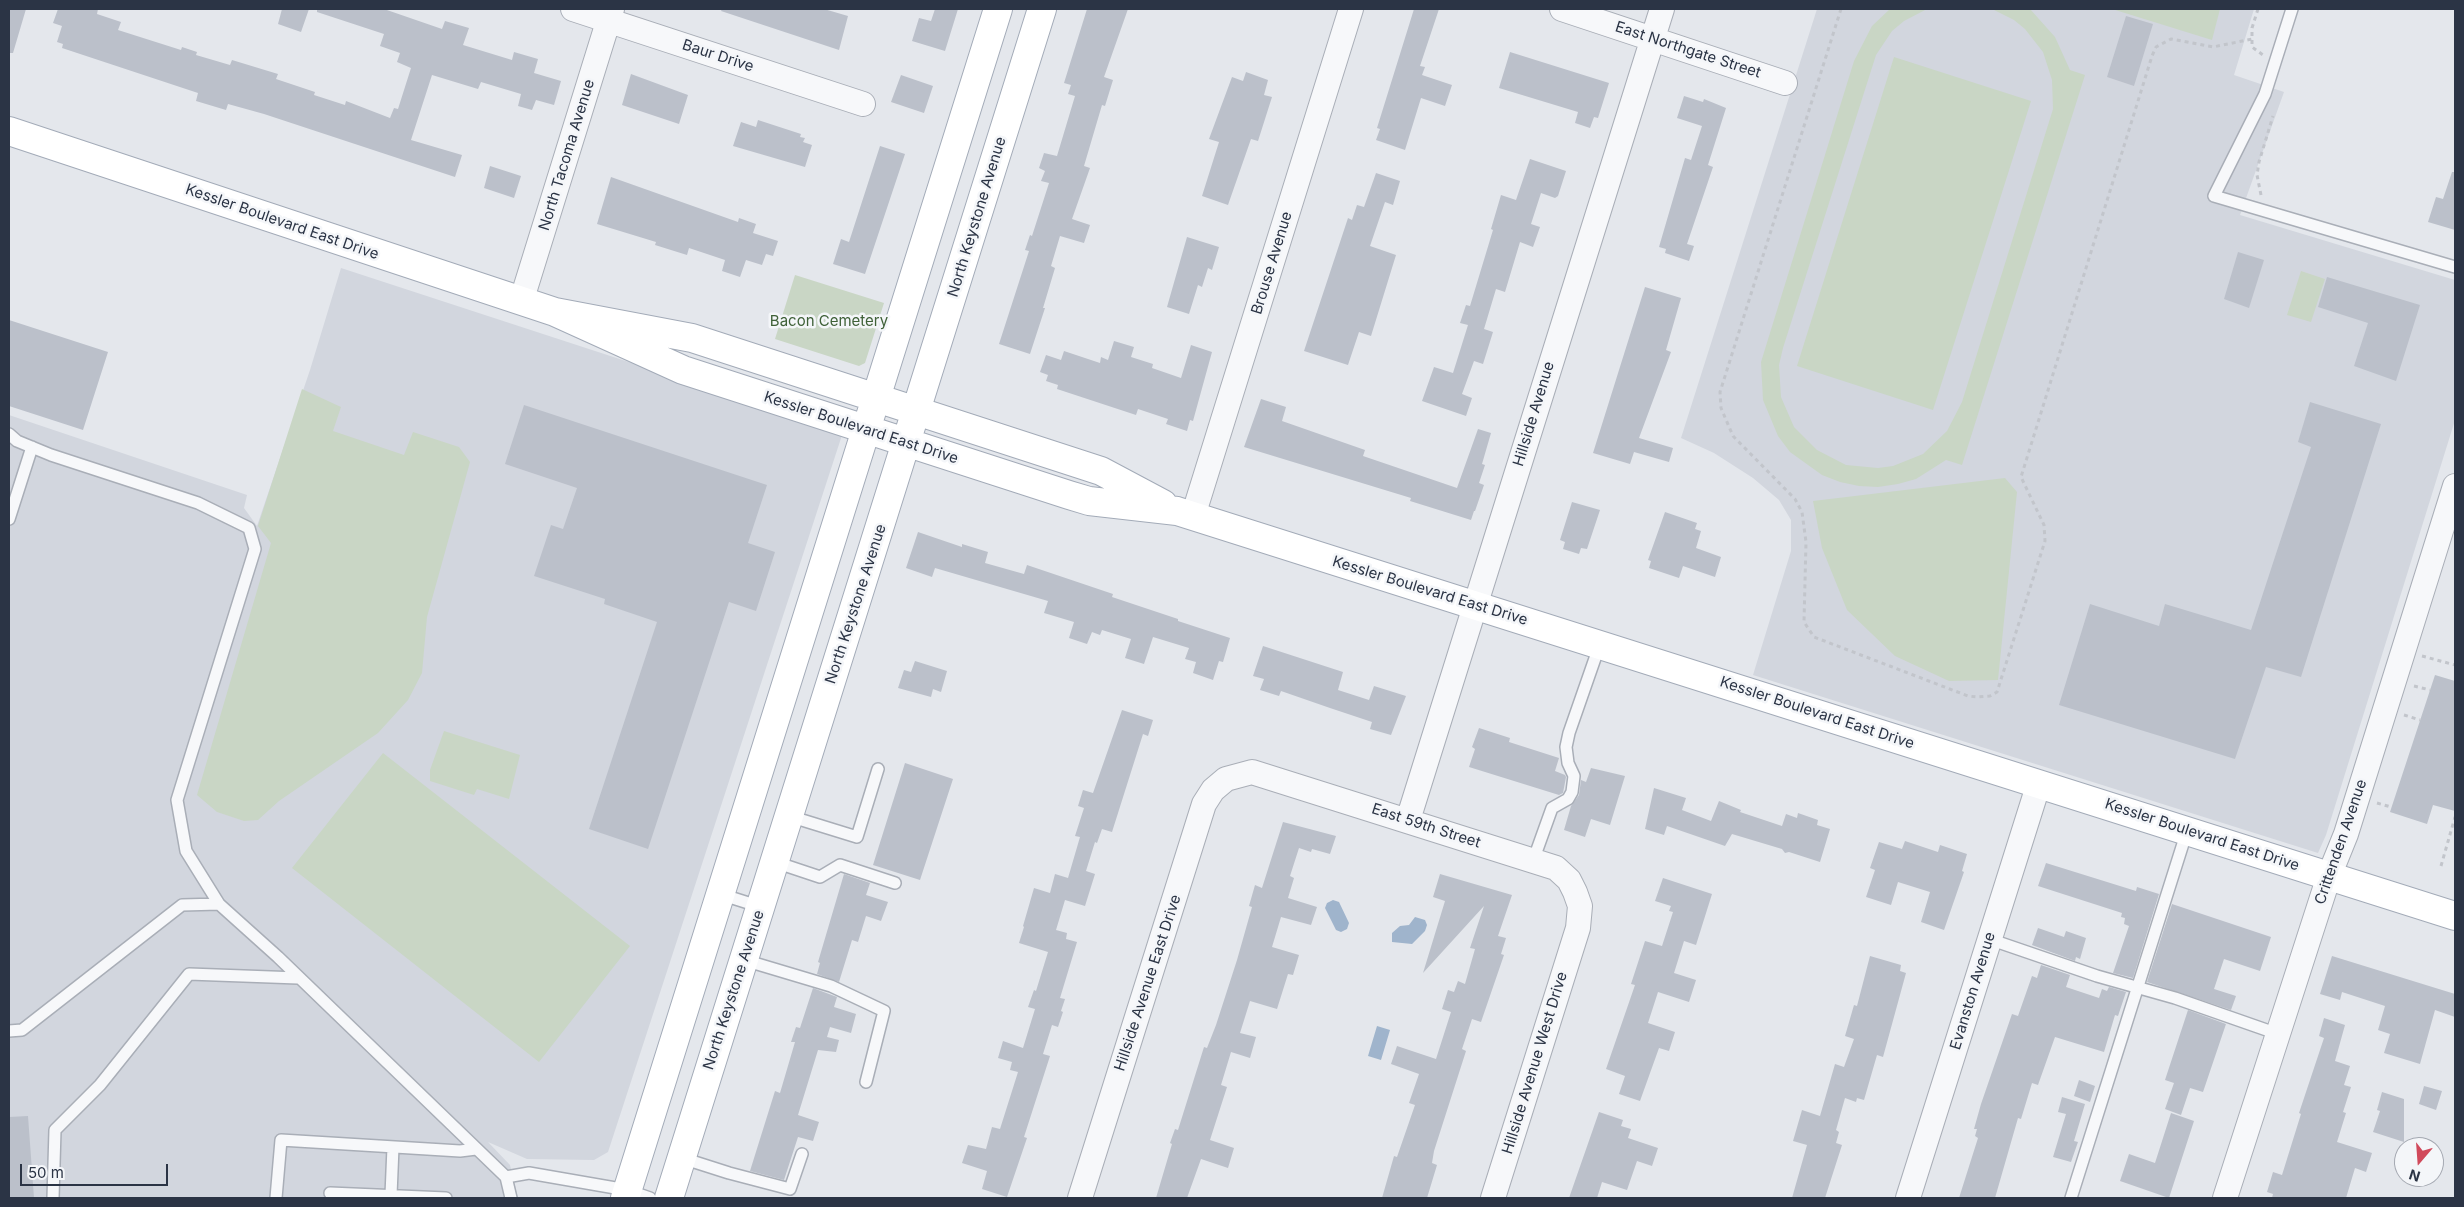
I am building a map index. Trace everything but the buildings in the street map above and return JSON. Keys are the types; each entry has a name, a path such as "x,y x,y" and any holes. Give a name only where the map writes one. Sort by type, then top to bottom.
{"main road":[{"path":"634,1196 720,894 998,9"},
{"name":"North Keystone Avenue","path":"669,1198 1042,9"},
{"name":"Kessler Boulevard East Drive","path":"9,131 521,302 555,312 692,338 1101,471 1185,514"},
{"name":"Kessler Boulevard East Drive","path":"555,312 683,370 1088,501 1185,514 1475,604 2455,916"}],"street":[{"name":"Baur Drive","path":"573,9 611,14 863,104"},
{"name":"Brouse Avenue","path":"1185,514 1351,9"},
{"name":"East Northgate Street","path":"1562,9 1785,83"},
{"name":"Hillside Avenue","path":"1408,820 1662,9"},
{"name":"North Tacoma Avenue","path":"521,302 611,14"},
{"name":"Crittenden Avenue","path":"2225,1198 2329,876 2344,840 2455,486"},
{"name":"East 59th Street","path":"1230,777 1244,773 1259,773 1556,868 1569,880 1580,906 1578,928"},
{"name":"Hillside Avenue East Drive","path":"1080,1198 1204,804 1213,790 1230,777"},
{"name":"Evanston Avenue","path":"1908,1198 2038,783"},
{"name":"Hillside Avenue West Drive","path":"1493,1198 1578,928"}],"lane":[{"path":"2292,9 2265,94 2214,196 2455,267"},
{"path":"9,434 16,441 32,447 198,503 249,528 255,549 178,800 186,851 219,904 506,1176 511,1198"},
{"path":"9,519 32,447"},
{"path":"1533,860 1552,808 1568,799 1572,792 1574,776 1568,763 1566,747 1569,733 1600,644"},
{"path":"789,816 857,837 878,769"},
{"path":"2071,1198 2187,831"},
{"path":"775,862 820,877 840,865 895,883"},
{"path":"720,894 761,907"},
{"path":"9,1031 22,1030 182,905 219,904"},
{"path":"1990,939 2097,976 2230,1016 2257,1028 2278,1034"},
{"path":"744,960 832,986 884,1011 866,1082"},
{"path":"53,1198 55,1130 100,1085 189,974 298,978"},
{"path":"276,1198 281,1140 460,1151 476,1149"},
{"path":"392,1195 393,1147"},
{"path":"682,1158 790,1189 802,1154"},
{"path":"506,1176 529,1174 634,1196"},
{"path":"330,1197 392,1195 446,1198"}],"path":[{"path":"1841,9 1720,392 1721,408 1733,436 1795,499 1802,512 1806,542 1804,622 1814,637 1968,696 1977,697 1990,696 1997,692 2045,541 2044,525 2021,478 2152,56 2156,48 2171,39 2213,47 2252,39 2252,28 2258,9"},
{"path":"2420,656 2455,666"},
{"path":"2411,685 2430,690"},
{"path":"2401,714 2420,720"},
{"path":"2374,802 2391,807"},
{"path":"2441,866 2455,817"}],"shaded area":[{"path":"1817,9 2254,9 2234,75 2284,92 2240,215 2455,280 2455,420 2326,835 2318,853 1753,675 1791,551 1791,520 1779,500 1753,478 1714,453 1681,438"},
{"path":"341,268 843,432 608,1152 594,1160 527,1159 488,1142 510,1165 518,1198 9,1198 9,415 247,495 244,508 257,526 310,370"}],"green space":[{"path":"1890,9 1927,9 1904,21 1892,31 1876,55 1779,365 1781,397 1794,427 1817,450 1846,465 1878,468 1893,466 1923,454 1947,431 1962,402 2053,109 2052,80 2043,52 2025,29 2014,20 1992,9 2030,9 2055,37 2070,70 2085,75 1962,465 1946,460 1916,479 1878,487 1840,482 1822,475 1790,452 1778,436 1763,400 1761,362 1854,61 1872,26"},
{"path":"2112,9 2220,9 2212,40"},
{"path":"1894,57 2031,101 1933,410 1797,366"},
{"path":"2301,271 2325,279 2311,322 2287,315"},
{"name":"Bacon Cemetery","path":"795,275 884,303 865,363 859,366 775,339"},
{"path":"302,389 341,407 333,431 404,455 413,432 459,447 470,462 427,617 422,673 408,700 378,733 279,801 258,820 244,821 217,812 197,795 271,543 258,526"},
{"path":"2005,478 2017,492 1998,680 1949,681 1895,656 1847,610 1822,548 1813,501"},
{"path":"444,731 520,755 509,799 477,789 474,795 430,781 430,770"},
{"path":"383,753 630,946 539,1062 292,868"}],"water":[{"path":"1333,900 1339,902 1349,923 1347,929 1341,932 1336,930 1325,908 1327,903"},
{"path":"1415,917 1425,920 1427,925 1425,931 1412,944 1392,942 1392,933 1400,926 1409,925"},
{"path":"1377,1026 1390,1030 1381,1060 1368,1056"}]}
